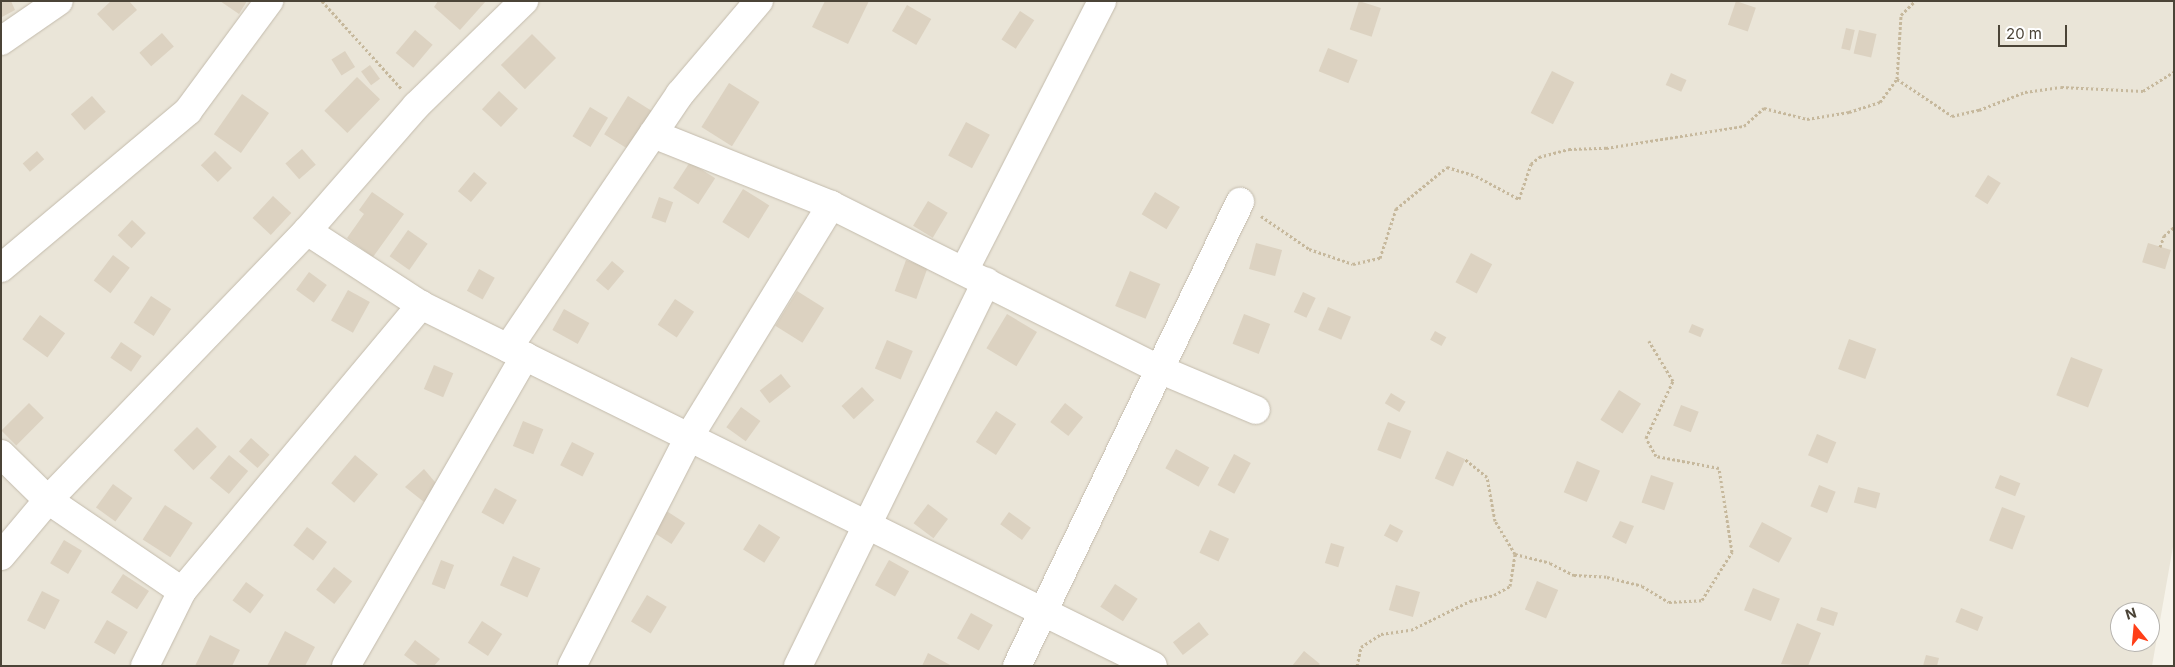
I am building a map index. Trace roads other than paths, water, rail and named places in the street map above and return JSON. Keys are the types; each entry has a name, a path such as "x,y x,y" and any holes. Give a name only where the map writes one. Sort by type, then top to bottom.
{"street":[{"path":"1,41 60,1"},
{"path":"1,268 188,111 269,1"},
{"path":"1,556 48,500 307,231 416,106 524,1"},
{"path":"346,666 517,352 680,94 759,1"},
{"path":"798,666 866,524 1099,2"},
{"path":"653,134 831,205 1159,369 1256,410"},
{"path":"1018,666 1042,611 1240,202"},
{"path":"572,666 689,437 831,205"},
{"path":"307,231 421,305 1154,666"},
{"path":"144,666 182,591 421,305"},
{"path":"1,454 48,500 182,591"}]}
